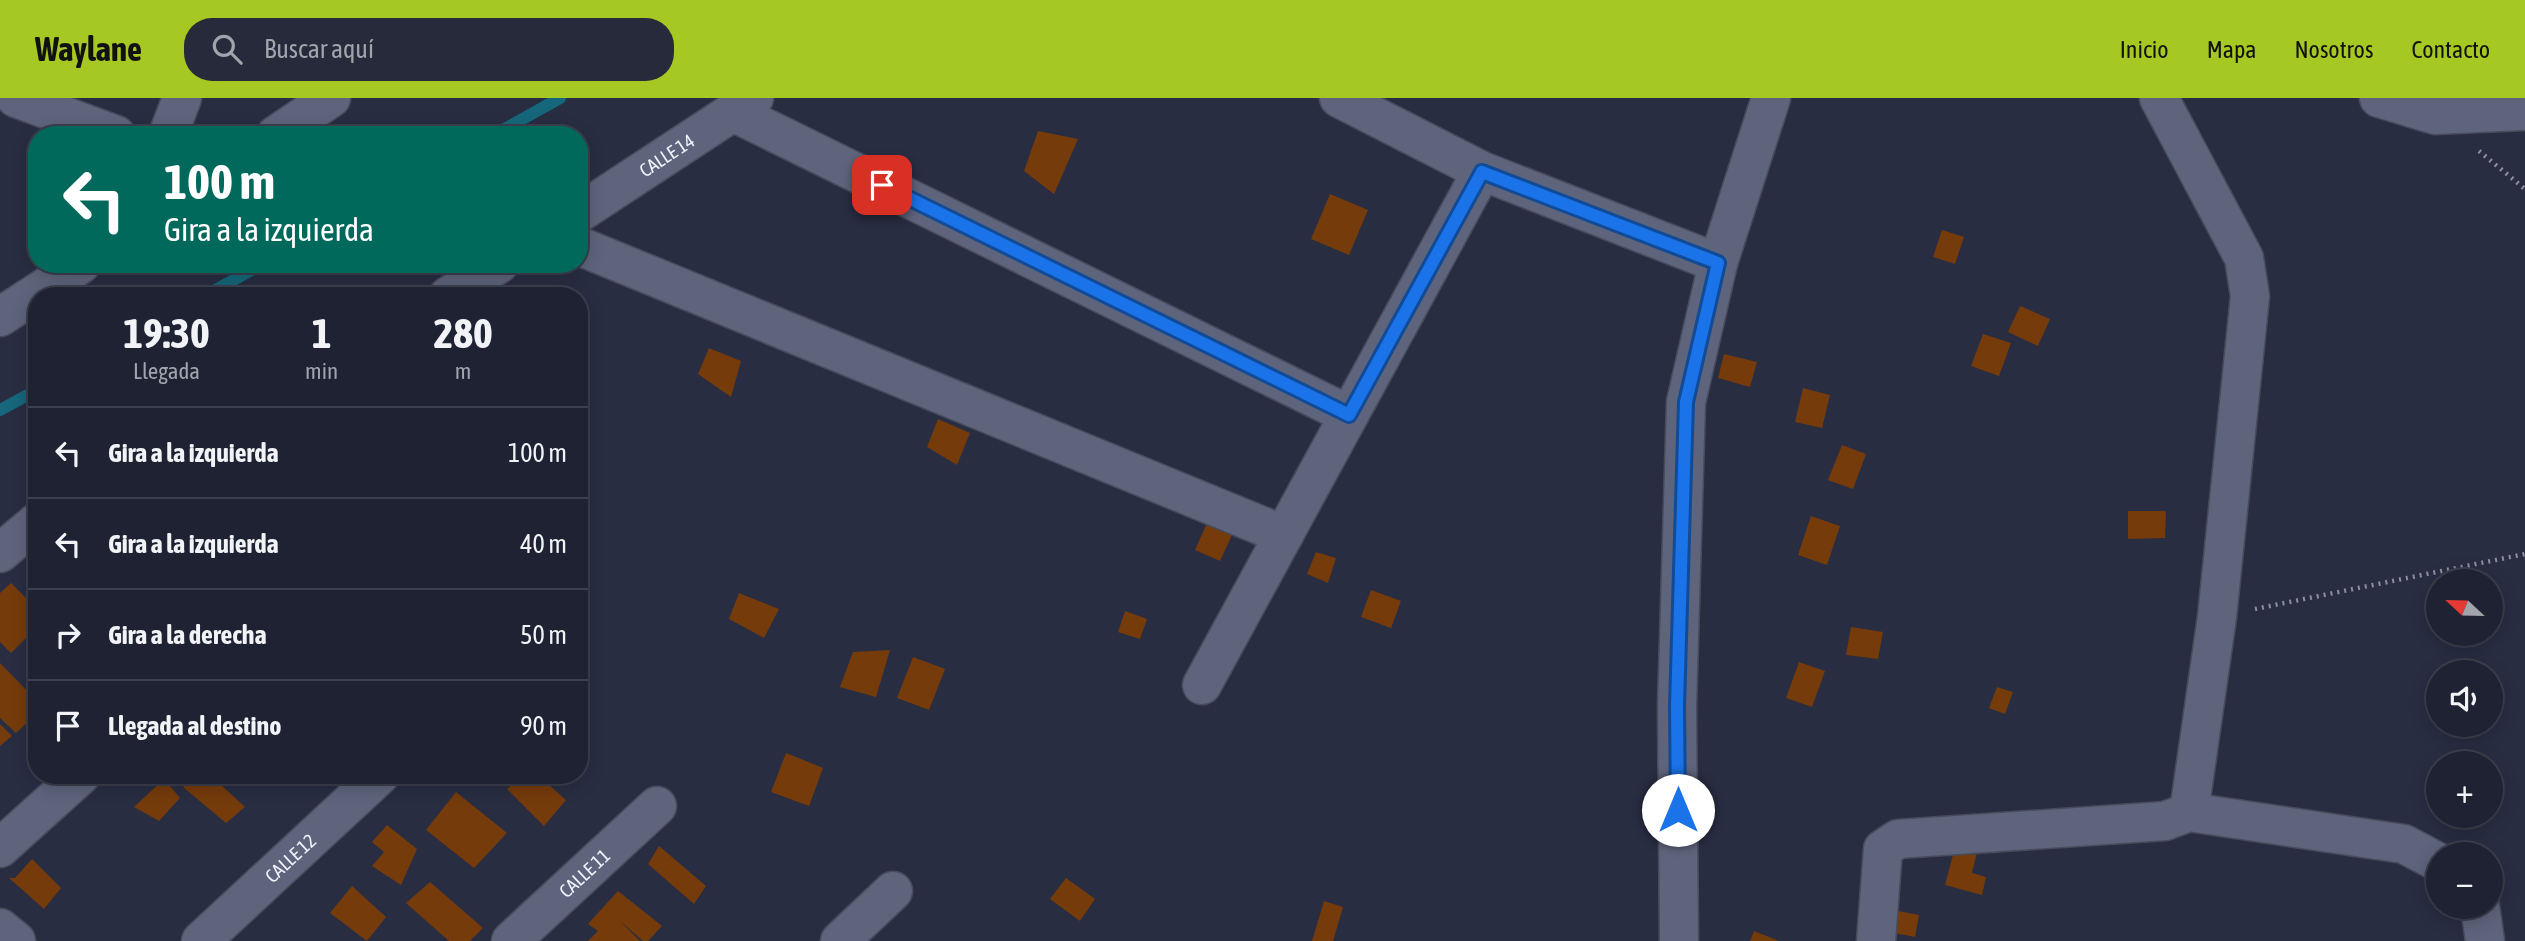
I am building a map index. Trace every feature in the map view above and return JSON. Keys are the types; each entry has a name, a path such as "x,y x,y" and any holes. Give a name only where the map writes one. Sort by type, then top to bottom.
{"street":[{"path":"16,98 92,126"},
{"path":"171,126 182,98"},
{"path":"289,126 331,98"},
{"path":"1339,98 1482,172 1718,263"},
{"path":"1679,941 1677,706 1686,402 1718,263 1771,98"},
{"path":"2159,98 2244,258 2250,296 2217,617 2189,812"},
{"path":"2379,98 2435,115 2525,111"},
{"path":"745,105 1349,415"},
{"name":"CALLE 14","path":"588,207 745,105"},
{"path":"1202,685 1482,172"},
{"path":"588,250 1284,535"},
{"path":"46,287 67,273"},
{"path":"462,287 485,273"},
{"path":"0,317 28,299"},
{"path":"0,553 28,530"},
{"path":"0,848 71,784"},
{"name":"CALLE 12","path":"201,941 370,784"},
{"name":"CALLE 11","path":"511,941 657,806"},
{"path":"1876,941 1883,849 1898,839 2165,821 2189,812 2404,844 2426,856"},
{"path":"840,941 893,891"},
{"path":"2482,919 2485,941"},
{"path":"0,928 16,941"}],"path":[{"path":"2217,617 2525,554"}],"building":[{"path":"1038,131 1078,139 1054,194 1024,171"},
{"path":"1330,194 1368,210 1349,255 1311,239"},
{"path":"1942,230 1964,237 1955,264 1933,257"},
{"path":"2020,306 2050,319 2038,346 2008,332"},
{"path":"1983,334 2011,343 1999,376 1971,366"},
{"path":"709,348 741,361 731,397 698,374"},
{"path":"1724,354 1757,362 1750,387 1718,378"},
{"path":"1803,388 1830,395 1822,428 1795,422"},
{"path":"938,419 970,433 957,465 927,447"},
{"path":"1842,445 1866,454 1853,489 1828,480"},
{"path":"2128,511 2166,511 2165,538 2128,539"},
{"path":"1811,516 1840,526 1827,565 1798,555"},
{"path":"1207,523 1232,535 1220,561 1195,550"},
{"path":"1316,552 1336,558 1328,583 1307,574"},
{"path":"11,583 28,600 28,636 11,653 0,642 0,593"},
{"path":"1371,590 1401,601 1391,628 1361,617"},
{"path":"739,593 779,609 764,638 729,619"},
{"path":"1125,611 1147,619 1140,639 1118,632"},
{"path":"1851,627 1883,632 1878,659 1846,655"},
{"path":"890,650 876,697 840,687 853,652"},
{"path":"913,657 945,669 929,710 897,698"},
{"path":"1799,662 1825,671 1812,707 1786,698"},
{"path":"0,663 28,692 28,722 16,733 0,718"},
{"path":"1997,687 2013,692 2005,714 1989,708"},
{"path":"0,724 12,736 0,746"},
{"path":"786,753 823,768 809,806 771,792"},
{"path":"159,784 168,784 180,798 159,821 134,807"},
{"path":"186,784 220,784 245,807 226,823 183,787"},
{"path":"513,784 548,784 566,800 544,826 507,789"},
{"path":"456,792 507,833 474,868 426,830"},
{"path":"387,825 417,849 401,885 372,866 384,852 372,842"},
{"path":"1956,843 1978,848 1972,873 1986,877 1982,895 1945,885"},
{"path":"659,846 706,886 694,904 648,864"},
{"path":"32,859 61,888 44,909 9,878 15,878"},
{"path":"1066,878 1095,899 1080,921 1050,899"},
{"path":"430,882 483,928 470,941 449,941 406,903"},
{"path":"352,886 386,917 367,941 330,913"},
{"path":"618,891 662,926 648,941 643,941 620,921 640,941 588,941 598,931 588,924"},
{"path":"1324,901 1343,907 1333,941 1312,941"},
{"path":"1898,911 1919,915 1915,937 1894,933"},
{"path":"1754,931 1779,941 1750,941"}],"waterway":[{"path":"510,126 560,98"},
{"path":"221,287 246,273"},
{"path":"0,410 28,395"}],"route":[{"path":"882,185 1349,415 1482,172 1718,263 1686,402 1677,706 1678,810"}]}
